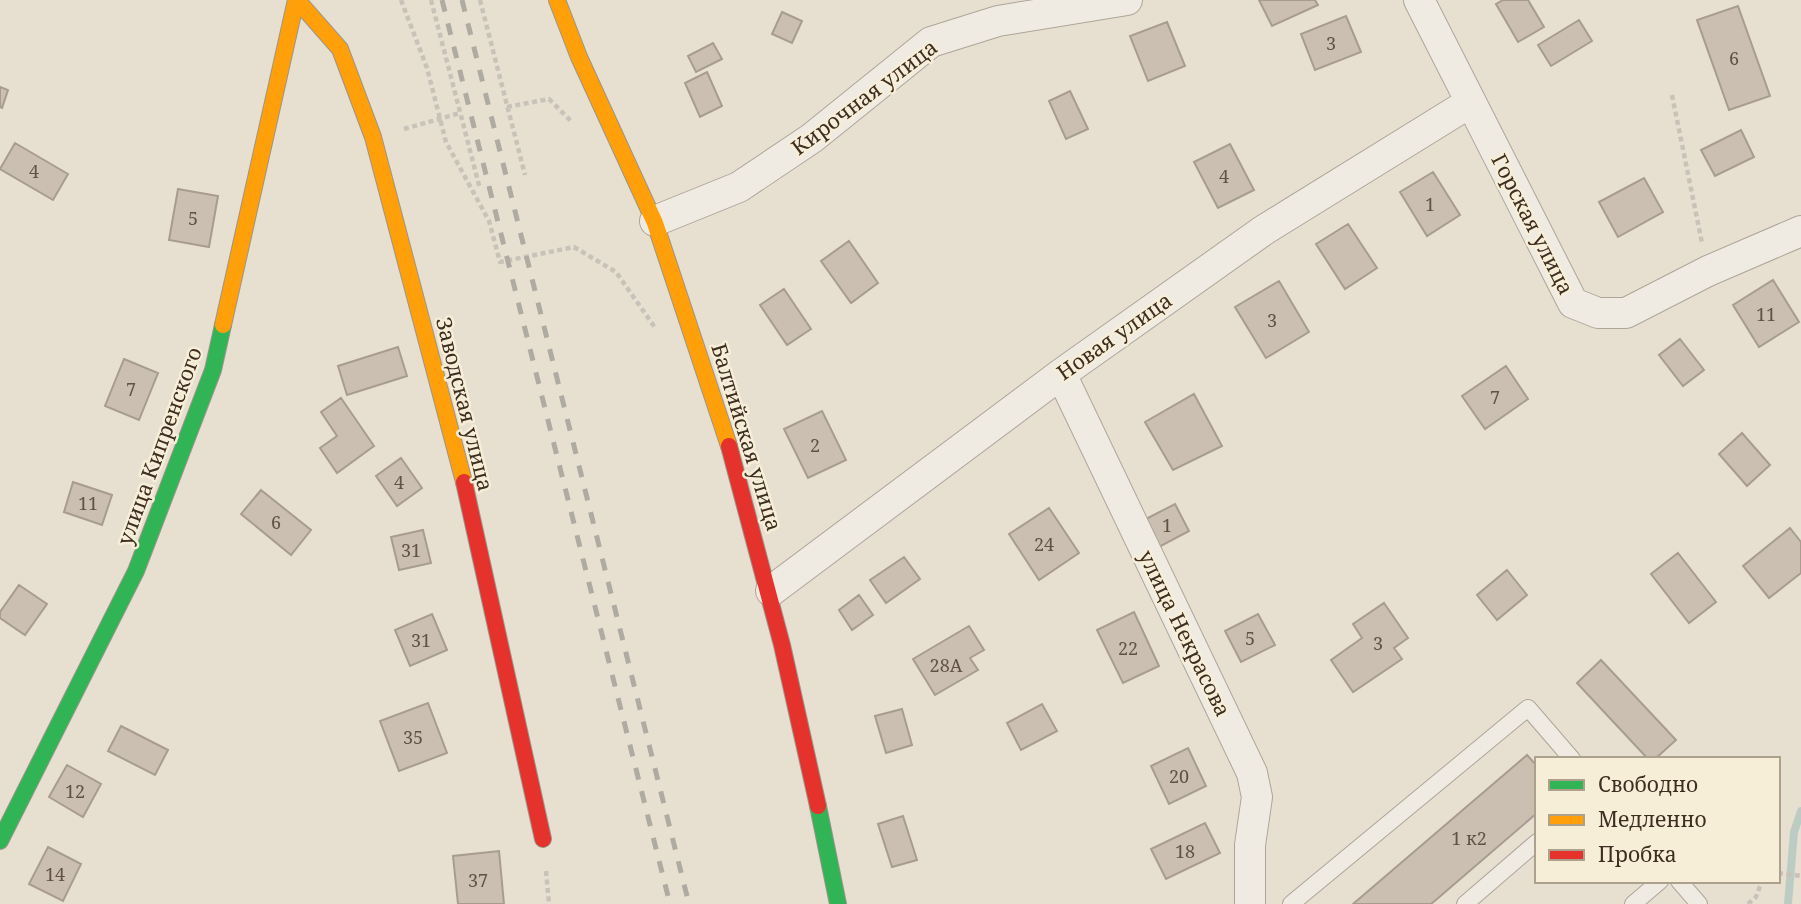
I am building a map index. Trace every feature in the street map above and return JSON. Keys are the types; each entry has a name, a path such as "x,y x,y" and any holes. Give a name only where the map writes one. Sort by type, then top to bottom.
{"street":[{"name":"Заводская улица","path":"296,0 340,49 373,137 463,477 543,839"},
{"name":"улица Кипренского","path":"0,841 136,572 213,370 296,0"},
{"name":"Балтийская улица","path":"558,0 610,126 655,221 722,419 771,591 838,904"},
{"name":"Кирочная улица","path":"655,221 739,187 812,138 931,42 998,21 1127,0"},
{"name":"Горская улица","path":"1419,0 1573,303 1598,313 1626,313 1708,271 1801,231"},
{"name":"Новая улица","path":"771,591 1061,373 1264,230 1471,102"},
{"name":"улица Некрасова","path":"1061,373 1252,773 1257,797 1250,845 1250,904"}],"lane":[{"path":"1291,904 1528,708 1570,757"},
{"path":"1465,904 1535,844"},
{"path":"1633,904 1658,883"},
{"path":"1681,883 1699,904"}],"path":[{"path":"401,0 427,68 446,142 489,222 500,262 574,247 616,272 664,340"},
{"path":"430,0 480,189"},
{"path":"481,0 525,175"},
{"path":"1672,95 1708,271"},
{"path":"508,107 550,99 574,123 610,126"},
{"path":"417,126 460,113"},
{"path":"1780,873 1801,876"},
{"path":"1748,904 1756,897 1761,883"}],"building":[{"path":"1259,0 1315,0 1318,5 1272,26"},
{"path":"1503,0 1528,0 1544,27 1518,42 1496,4"},
{"path":"1738,6 1770,96 1729,110 1697,20"},
{"path":"782,12 802,21 792,43 772,34"},
{"path":"1346,16 1361,52 1315,70 1301,34"},
{"path":"1579,20 1592,41 1551,66 1538,45"},
{"path":"1167,22 1185,66 1148,81 1130,36"},
{"path":"713,43 722,59 696,72 688,56"},
{"path":"707,72 722,106 700,117 685,83"},
{"path":"0,87 8,90 2,108 0,107"},
{"path":"1070,91 1088,129 1066,139 1049,101"},
{"path":"1741,130 1754,157 1715,176 1701,150"},
{"path":"15,143 68,174 53,200 0,169"},
{"path":"1230,144 1254,190 1218,208 1194,162"},
{"path":"1433,172 1460,215 1427,236 1400,192"},
{"path":"1644,178 1663,212 1618,237 1599,202"},
{"path":"178,189 218,196 209,247 169,240"},
{"path":"1348,224 1377,268 1345,289 1316,244"},
{"path":"849,241 878,283 851,303 821,261"},
{"path":"1773,280 1799,322 1759,347 1733,305"},
{"path":"1279,281 1309,332 1266,358 1235,307"},
{"path":"784,289 811,329 787,345 760,305"},
{"path":"1680,339 1704,370 1683,386 1659,355"},
{"path":"398,347 407,376 347,395 338,366"},
{"path":"124,359 158,373 139,420 105,406"},
{"path":"1506,366 1528,399 1485,429 1462,396"},
{"path":"1194,394 1222,446 1173,470 1145,422"},
{"path":"341,398 374,446 337,473 320,448 337,436 321,412"},
{"path":"822,411 846,460 808,478 784,429"},
{"path":"1742,433 1770,465 1747,486 1719,454"},
{"path":"401,458 422,488 397,506 376,476"},
{"path":"73,482 112,495 102,525 64,512"},
{"path":"261,490 311,530 291,555 241,514"},
{"path":"1175,504 1189,531 1159,547 1144,520"},
{"path":"1049,508 1079,553 1039,580 1009,534"},
{"path":"1790,528 1801,542 1801,573 1769,598 1743,566"},
{"path":"423,530 431,563 399,570 391,537"},
{"path":"1678,553 1716,602 1689,623 1651,574"},
{"path":"904,557 920,579 886,603 870,580"},
{"path":"1507,570 1527,595 1497,620 1477,595"},
{"path":"19,585 47,604 25,635 0,618 0,612"},
{"path":"859,595 873,615 852,630 839,610"},
{"path":"1384,603 1408,638 1394,648 1402,659 1353,692 1331,660 1362,638 1353,624"},
{"path":"1134,612 1159,666 1123,683 1097,630"},
{"path":"432,614 447,650 410,666 395,630"},
{"path":"1258,614 1275,645 1241,662 1225,631"},
{"path":"969,626 984,650 970,658 978,670 935,695 913,659"},
{"path":"1601,660 1676,740 1657,757 1646,757 1577,683"},
{"path":"428,703 447,753 399,771 380,721"},
{"path":"1042,704 1057,731 1021,750 1007,723"},
{"path":"902,709 912,745 886,753 875,716"},
{"path":"121,726 168,750 155,775 108,751"},
{"path":"1188,748 1206,786 1169,804 1151,766"},
{"path":"1527,755 1535,764 1535,815 1431,904 1353,904"},
{"path":"67,765 101,784 83,817 49,797"},
{"path":"903,816 917,860 892,867 878,824"},
{"path":"1205,823 1220,853 1166,879 1151,849"},
{"path":"48,847 81,864 63,901 29,884"},
{"path":"499,851 504,904 458,904 453,856"}],"waterway":[{"path":"1788,904 1794,832 1801,811"}],"railway":[{"path":"442,0 670,904"},
{"path":"462,0 689,904"}],"traffic: fast":[{"path":"0,841 136,571 213,370 223,325"},
{"path":"818,806 838,904"}],"traffic: slow":[{"path":"223,325 296,0"},
{"path":"297,0 340,49 373,137 464,482"},
{"path":"557,0 579,57 655,223 729,446"}],"traffic: jam":[{"path":"729,446 782,645 818,806"},
{"path":"464,482 543,839"}]}
